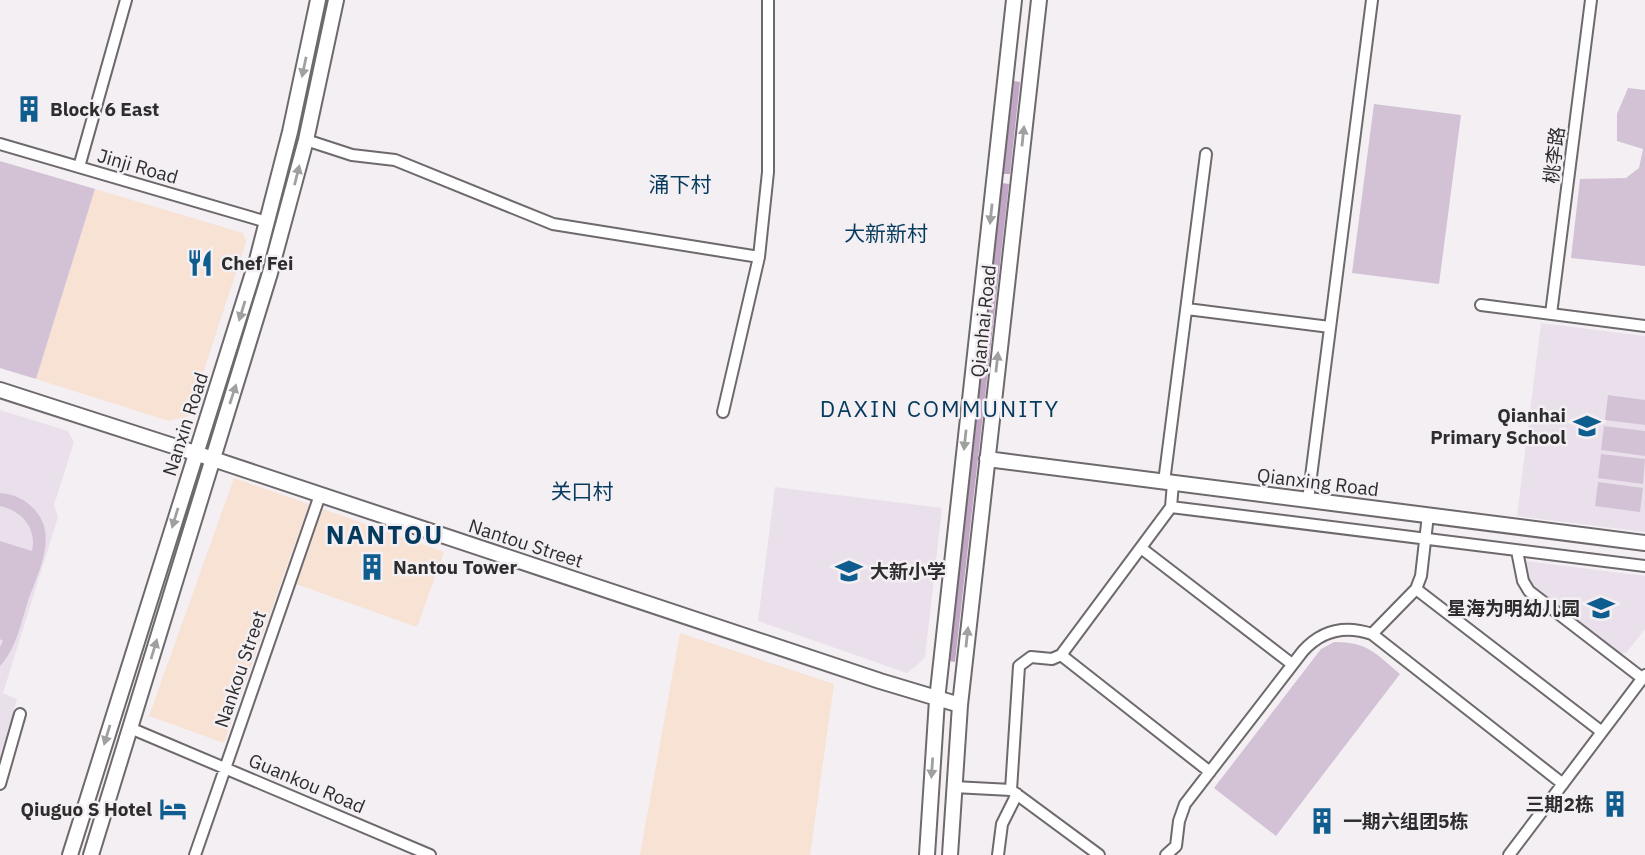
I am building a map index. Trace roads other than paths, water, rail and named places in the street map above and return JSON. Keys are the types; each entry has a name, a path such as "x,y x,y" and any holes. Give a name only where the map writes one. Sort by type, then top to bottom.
{"main road":[{"name":"Nanxin Road","path":"69,855 241,313 290,132 318,0"},
{"name":"Nanxin Road","path":"90,855 270,273 306,140 336,0"},
{"name":"Qianhai Road","path":"927,855 937,700 1014,0"},
{"name":"Qianhai Road","path":"950,855 960,705 1039,0"},
{"path":"1031,59 1049,0"},
{"name":"Nantou Street","path":"0,390 937,700 960,705"},
{"name":"Qianxing Road","path":"987,459 1645,543"}],"street":[{"path":"79,167 126,0"},
{"path":"723,412 759,257 768,172 768,0"},
{"path":"1308,500 1372,0"},
{"name":"桃李路","path":"1551,314 1591,0"},
{"path":"306,140 352,155 395,160 553,224 759,257"},
{"name":"Jinji Road","path":"0,144 267,222"},
{"path":"998,855 1002,824 1014,792 1017,670 1023,661 1031,657 1052,659 1061,655 1171,507 1169,482 1186,309 1206,154"},
{"path":"1481,305 1645,326"},
{"path":"1186,309 1330,327"},
{"name":"Nankou Street","path":"195,855 320,495"},
{"path":"1171,507 1645,566"},
{"path":"1371,634 1416,589 1420,580 1429,515"},
{"path":"1141,548 1292,664"},
{"path":"1509,855 1644,677 1529,591 1521,576 1517,551"},
{"path":"1416,589 1602,732"},
{"path":"1166,855 1176,846 1179,821 1185,804 1292,664 1310,643 1331,631 1357,629 1371,634 1563,784"},
{"path":"1061,655 1210,772"},
{"path":"0,785 20,714"},
{"name":"Guankou Road","path":"130,728 430,855"},
{"path":"954,787 1014,792 1099,855"}],"place":[{"name":"Block 6 East","path":"29,109"},
{"name":"Chef Fei","path":"200,263"},
{"name":"Qianhai Primary School","path":"1587,426"},
{"name":"Nantou Tower","path":"372,567"},
{"name":"大新小学","path":"849,571"},
{"name":"星海为明幼儿园","path":"1601,608"},
{"name":"三期2栋","path":"1615,804"},
{"name":"Qiuguo S Hotel","path":"173,809"},
{"name":"一期六组团5栋","path":"1322,821"}],"district":[{"name":"涌下村","path":"680,185"},
{"name":"大新新村","path":"886,234"},
{"name":"DAXIN COMMUNITY","path":"940,409"},
{"name":"关口村","path":"582,492"},
{"name":"NANTOU","path":"385,535"}]}
